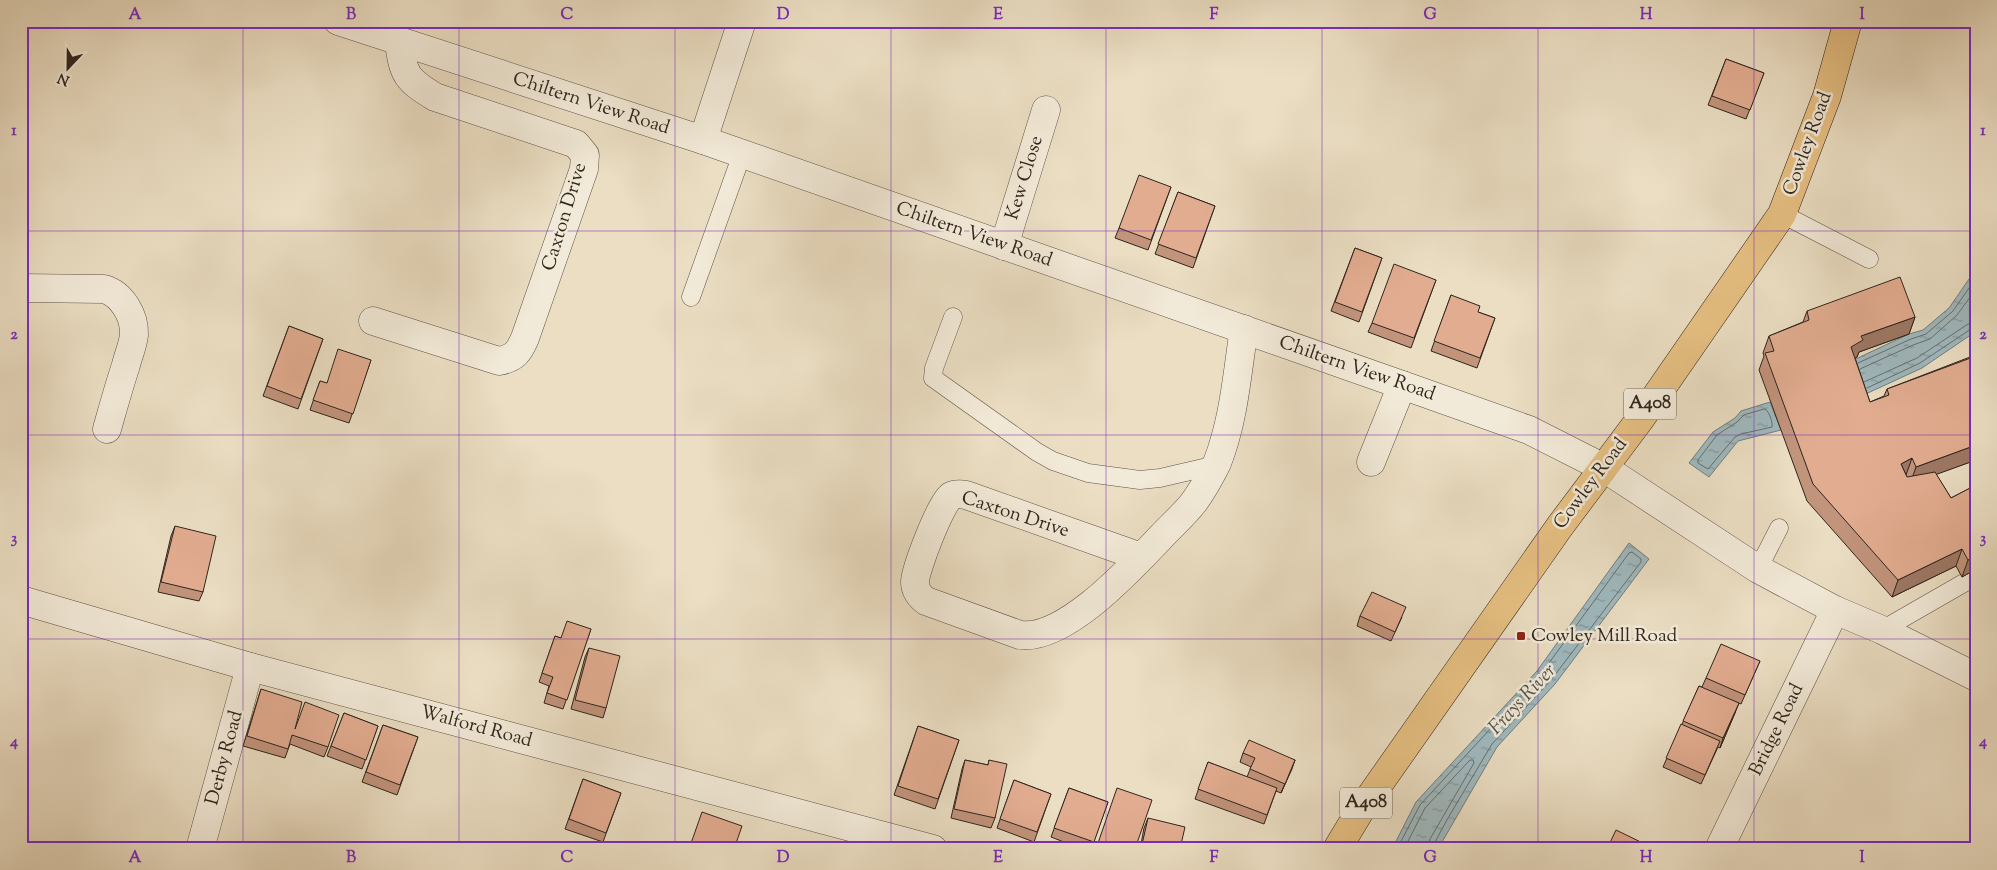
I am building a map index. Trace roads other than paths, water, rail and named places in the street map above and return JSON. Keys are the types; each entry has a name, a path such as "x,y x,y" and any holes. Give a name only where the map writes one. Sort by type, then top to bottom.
{"main road":[{"name":"Cowley Road","path":"1337,849 1391,766 1560,526 1641,418 1782,214 1827,96 1848,21"}],"street":[{"name":"Chiltern View Road","path":"338,21 703,140 1244,329 1529,430 1604,468"},
{"path":"703,140 742,21"},
{"name":"Caxton Drive","path":"373,321 499,361 510,359 518,353 525,338 584,169 585,155 576,144 435,97 414,84 402,64 399,42"},
{"name":"Kew Close","path":"1004,246 1046,110"},
{"path":"21,288 107,290 120,299 128,310 132,319 134,336 107,429"},
{"name":"Caxton Drive","path":"1142,557 966,495 955,495 949,498 939,514 917,570 915,584 919,595 926,601 1026,636 1048,630 1084,610 1115,585 1142,557 1194,502 1216,465 1232,413 1244,329"},
{"path":"1371,462 1402,385"},
{"path":"1604,468 1758,568 1835,610 1882,630 1976,677"},
{"name":"Walford Road","path":"21,600 250,667 933,849"},
{"name":"Bridge Road","path":"1719,849 1835,610"},
{"name":"Derby Road","path":"200,849 250,667"}],"lane":[{"path":"691,297 742,154"},
{"path":"1782,214 1869,258"},
{"path":"953,317 934,368 933,378 1037,452 1071,468 1124,479 1160,478 1216,465"},
{"path":"1758,568 1779,528"},
{"path":"1882,630 1976,576"}],"water":[{"path":"1976,269 1975,332 1922,368 1857,398 1845,364 1909,334 1923,330 1949,308"},
{"path":"1770,402 1781,430 1738,441 1709,477 1689,463 1713,432 1735,418 1741,411"},
{"name":"Frays River","path":"1629,543 1649,559 1555,684 1497,747 1438,849 1392,849 1416,802 1537,671"}],"place":[{"name":"Cowley Mill Road","path":"1521,636"}]}
